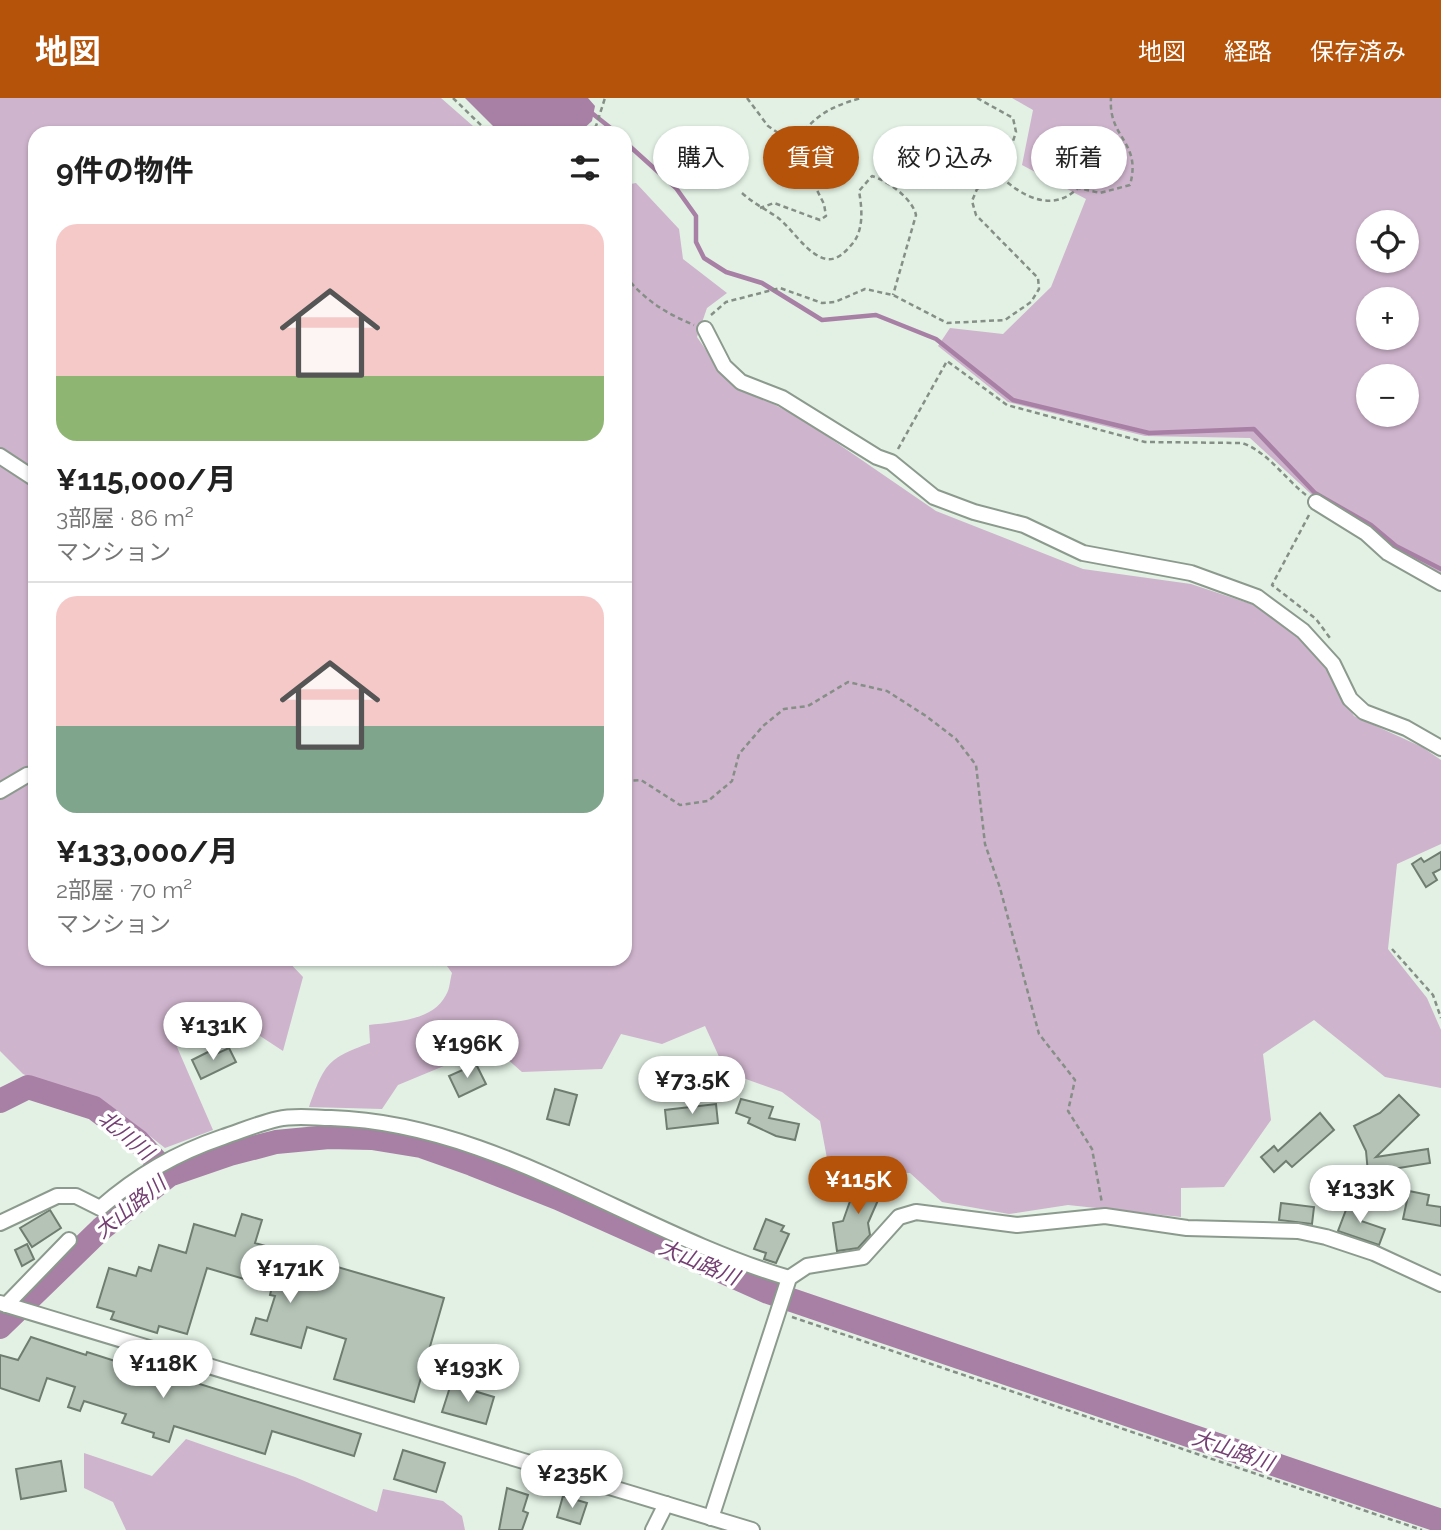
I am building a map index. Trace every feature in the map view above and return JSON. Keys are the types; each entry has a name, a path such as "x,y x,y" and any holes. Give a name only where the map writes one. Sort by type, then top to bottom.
{"street":[{"path":"705,329 724,366 741,382 782,398 877,457 891,462 934,497 974,512 1024,525 1083,553 1191,573 1257,597 1303,631 1332,664 1350,699 1364,712 1406,728 1441,748"},
{"path":"0,456 28,474"},
{"path":"1316,502 1366,533 1388,553 1441,583"},
{"path":"0,791 28,777"},
{"path":"0,1223 57,1196 76,1196 100,1208 131,1181 170,1158 280,1118 363,1119 398,1123 470,1145 788,1281"},
{"path":"711,1518 788,1281 807,1265 863,1257 899,1217 916,1212 1017,1225 1105,1216 1187,1228 1298,1231 1374,1253 1441,1284"},
{"path":"69,1240 3,1304 752,1530"},
{"path":"653,1530 666,1504"}],"path":[{"path":"453,98 482,126"},
{"path":"596,126 605,98"},
{"path":"747,98 768,126"},
{"path":"807,126 829,107 860,98"},
{"path":"977,98 1013,118 1015,126"},
{"path":"1014,189 1042,202 1068,198 1078,188 1100,193 1130,185 1135,167 1129,147 1109,118 1111,98"},
{"path":"742,193 759,208 777,217 816,254 827,259 836,258 857,237 863,210 859,191 864,183 872,176 882,179 914,205 916,215 893,295"},
{"path":"759,208 774,203 820,220 827,216 816,189"},
{"path":"632,285 642,297 668,314 705,329 710,316 726,302 765,295 780,288 822,303 835,302 865,289 893,295 947,324 1005,320 1031,302 1039,289 1038,278 976,215 972,201 977,189"},
{"path":"891,462 947,361 1007,405 1145,442 1242,443 1255,448 1284,479 1316,502 1272,586 1316,619 1335,645"},
{"path":"632,781 641,780 680,805 708,801 732,781 739,754 763,726 784,709 808,706 848,682 887,691 956,739 976,765 985,844 1000,888 1039,1034 1075,1080 1068,1111 1092,1149 1105,1216"},
{"path":"1392,948 1433,995 1441,1018"},
{"path":"778,1312 1422,1530"}],"shaded area":[{"path":"0,98 441,98 473,126 28,126 28,966 293,966 303,977 283,1051 228,1015 177,1047 213,1130 165,1148 131,1121 23,1074 0,1051"},
{"path":"465,98 588,98 595,106 592,121 587,126 493,126"},
{"path":"1012,98 1441,98 1441,574 1392,549 1370,529 1311,494 1250,438 1145,436 1008,402 938,346 950,328 1003,334 1051,287 1086,199 1067,189 1127,189 1127,126 1031,126 1031,170 1022,165 1033,110"},
{"path":"636,183 679,229 683,259 727,293 707,308 697,337 727,380 802,419 936,511 1083,569 1191,584 1254,605 1297,635 1327,670 1354,716 1422,747 1441,760 1441,844 1397,864 1388,949 1427,998 1441,1030 1441,1088 1385,1077 1314,1020 1263,1054 1271,1120 1224,1187 1181,1188 1181,1217 1068,1205 1009,1214 942,1202 910,1173 829,1169 820,1121 782,1092 726,1072 705,1026 662,1044 621,1034 602,1069 522,1072 492,1046 398,1085 382,1109 309,1107 329,1064 370,1043 369,1025 412,1019 440,1004 447,993 452,973 447,966 632,966 632,184"},
{"path":"186,1439 295,1477 377,1512 383,1489 443,1501 462,1516 465,1530 126,1530 113,1502 84,1488 84,1453 152,1476"}],"building":[{"path":"1441,852 1441,869 1433,873 1437,880 1426,887 1412,864 1421,858 1424,862"},
{"path":"229,1048 236,1062 201,1079 192,1060 214,1049 216,1054"},
{"path":"476,1064 486,1084 459,1097 449,1076"},
{"path":"555,1089 577,1095 569,1125 547,1119"},
{"path":"1399,1095 1419,1115 1376,1157 1428,1149 1430,1163 1368,1173 1366,1151 1354,1126 1380,1113"},
{"path":"741,1099 773,1107 769,1118 799,1124 795,1140 776,1136 748,1123 750,1118 736,1113"},
{"path":"716,1104 718,1123 667,1129 665,1110"},
{"path":"1320,1113 1334,1130 1292,1167 1286,1161 1274,1172 1261,1157 1274,1146 1278,1151"},
{"path":"869,1176 886,1182 868,1223 870,1235 858,1248 837,1251 833,1223 843,1221 854,1190 860,1192"},
{"path":"1409,1191 1429,1195 1427,1205 1441,1207 1441,1226 1403,1219"},
{"path":"1349,1202 1366,1208 1361,1221 1385,1229 1379,1245 1338,1231"},
{"path":"1281,1203 1314,1207 1312,1224 1279,1220"},
{"path":"50,1210 61,1228 32,1247 20,1228"},
{"path":"242,1214 262,1220 255,1243 444,1298 414,1402 334,1379 346,1339 307,1327 301,1348 251,1334 256,1318 267,1321 275,1296 270,1295 274,1278 246,1270 244,1279 207,1268 187,1334 159,1326 157,1333 111,1319 114,1312 97,1307 109,1268 136,1276 139,1267 151,1271 159,1245 186,1253 194,1224 235,1236"},
{"path":"766,1219 784,1226 781,1231 789,1234 776,1263 764,1259 766,1253 754,1249"},
{"path":"27,1244 34,1259 22,1266 15,1250"},
{"path":"31,1337 86,1355 87,1352 115,1361 116,1358 361,1434 354,1456 272,1431 265,1454 174,1426 169,1442 153,1437 154,1433 122,1423 126,1414 84,1401 80,1411 68,1407 75,1387 47,1378 39,1401 0,1388 0,1355 18,1360"},
{"path":"451,1384 494,1397 486,1424 442,1412"},
{"path":"403,1450 445,1463 436,1492 394,1479"},
{"path":"61,1461 66,1491 21,1499 16,1469"},
{"path":"507,1488 528,1495 523,1511 528,1513 522,1530 499,1530"},
{"path":"563,1496 587,1503 580,1524 557,1517"}],"waterway":[{"path":"593,114 608,126"},
{"path":"632,148 676,188 696,216 696,242 704,258 726,272 762,283 822,320 876,315 936,339 1013,400 1149,433 1254,429 1315,493 1371,525 1396,546 1441,569"},
{"name":"北川川","path":"0,1101 28,1087 94,1108 138,1141 169,1175"},
{"name":"大山路川","path":"0,1327 101,1229 169,1175 276,1142 329,1137 372,1138 421,1146 472,1164 558,1198 768,1292 1441,1521"}]}
